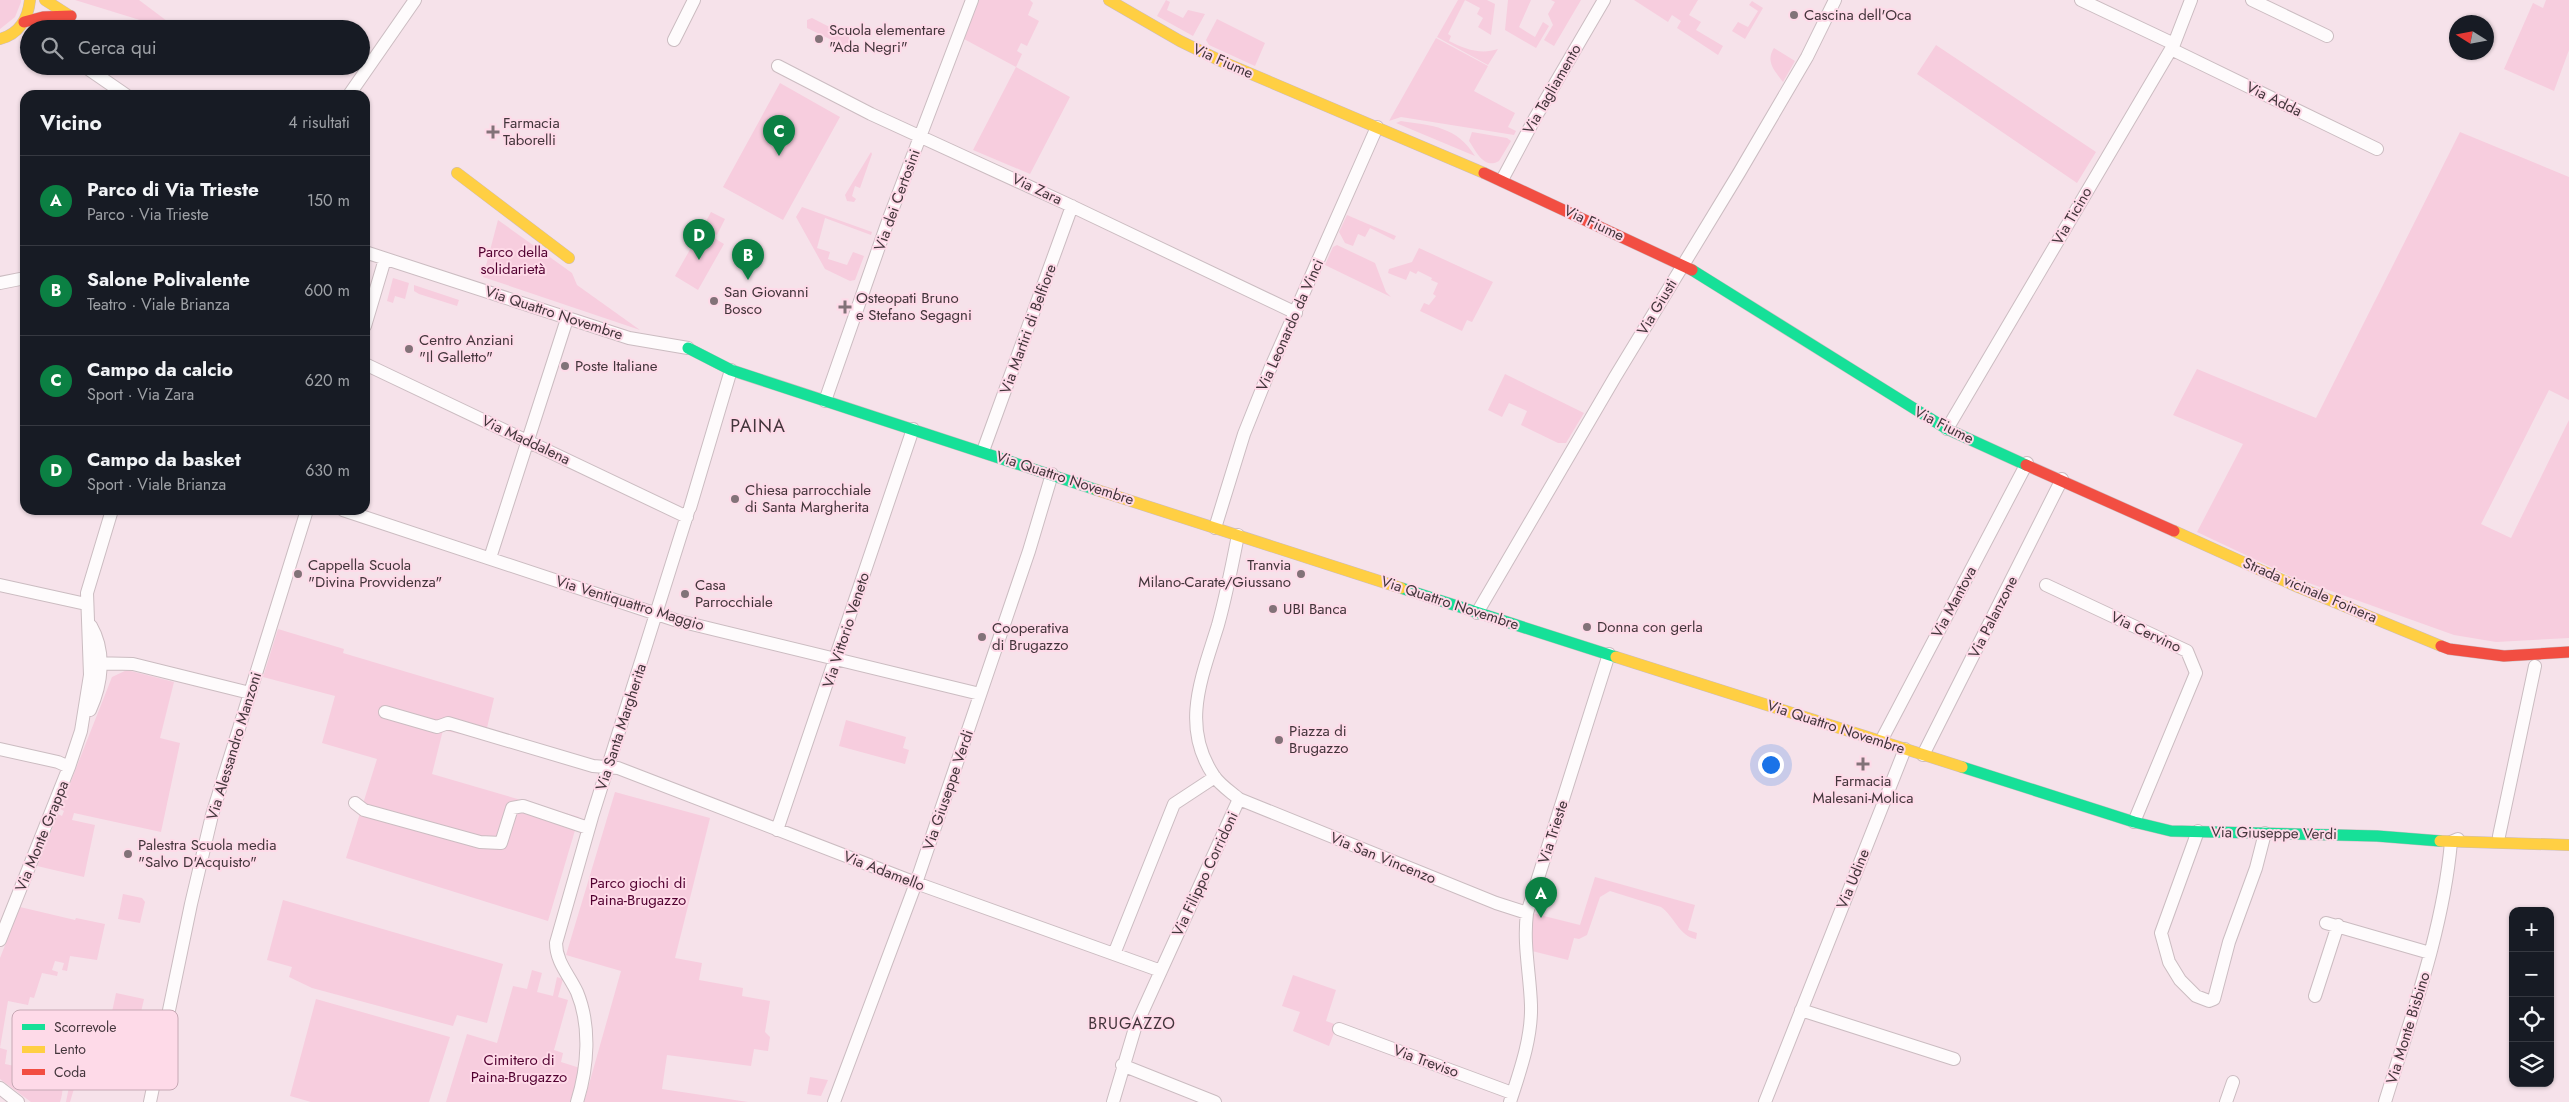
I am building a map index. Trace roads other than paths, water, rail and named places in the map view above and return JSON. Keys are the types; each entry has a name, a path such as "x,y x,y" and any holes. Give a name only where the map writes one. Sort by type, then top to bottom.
{"main road":[{"path":"27,20 30,0"},
{"path":"38,20 43,17 71,16 45,0"},
{"name":"Via Fiume","path":"1109,0 1197,50 1502,180 1682,265 1947,429 2062,479"},
{"path":"0,39 15,34"},
{"path":"457,173 569,258"},
{"name":"Via Quattro Novembre","path":"688,348 731,370 1216,528 2134,822 2171,831"},
{"name":"Strada vicinale Foinera","path":"2062,479 2298,587 2449,649 2504,656 2569,652"},
{"name":"Via Giuseppe Verdi","path":"2171,831 2569,838"},
{"name":"Via Giuseppe Verdi","path":"2377,836 2451,842 2569,845"}],"street":[{"path":"370,65 415,0"},
{"path":"674,40 694,0"},
{"name":"Via dei Certosini","path":"825,400 920,135 972,0"},
{"name":"Via Tagliamento","path":"1502,180 1534,118 1604,0"},
{"name":"Via Giusti","path":"1477,613 1807,57 1835,0"},
{"name":"Via Adda","path":"2081,0 2377,149"},
{"name":"Via Ticino","path":"1947,429 2173,46 2191,0"},
{"path":"2252,0 2327,36"},
{"path":"15,34 20,31"},
{"name":"Via Zara","path":"778,66 871,114 1072,206 1296,313"},
{"path":"97,75 119,90"},
{"path":"352,90 363,75"},
{"name":"Via Leonardo da Vinci","path":"1216,528 1244,434 1377,127"},
{"name":"Via Martiri di Belfiore","path":"983,451 1072,206"},
{"name":"Via Quattro Novembre","path":"370,254 629,338 688,348"},
{"path":"370,309 385,259"},
{"path":"0,283 20,279"},
{"path":"490,558 567,319"},
{"name":"Via Maddalena","path":"370,366 688,512"},
{"name":"Via Santa Margherita","path":"577,1102 584,1072 586,1031 577,994 557,958 556,943 588,828 609,768 731,370"},
{"name":"Via Vittorio Veneto","path":"777,830 837,658 913,429"},
{"name":"Via Mantova","path":"1882,741 2027,463"},
{"name":"Via Giuseppe Verdi","path":"834,1102 916,883 1052,474"},
{"name":"Via Palanzone","path":"1923,755 2062,479"},
{"name":"Via Monte Grappa","path":"0,940 94,701 96,663 94,630 86,618 87,592 110,515"},
{"name":"Via Alessandro Manzoni","path":"169,1010 212,815 305,515"},
{"name":"Via Ventiquattro Maggio","path":"358,515 657,614 980,694"},
{"name":"Via Filippo Corridoni","path":"1113,1102 1122,1065 1135,1028 1240,800 1215,777 1201,750 1195,727 1196,703 1224,604 1238,535"},
{"path":"0,585 86,604"},
{"name":"Via Cervino","path":"2046,585 2187,651 2196,673 2134,822"},
{"name":"Via Trieste","path":"1511,1098 1523,1060 1530,1024 1531,1005 1525,927 1527,913 1609,654"},
{"path":"96,663 133,664 250,693"},
{"path":"2498,836 2535,666"},
{"name":"Via Adamello","path":"385,712 437,727 448,723 609,768 618,768 916,883 1161,971"},
{"path":"0,749 58,762 69,767"},
{"name":"Via Udine","path":"1765,1102 1904,749"},
{"path":"1114,954 1174,804 1215,777"},
{"name":"Via San Vincenzo","path":"1240,800 1496,903 1527,913"},
{"path":"355,803 364,810 480,842 501,843 512,808 523,806 588,828"},
{"path":"2198,831 2161,933 2169,962 2180,980 2196,996 2209,1001 2214,999 2229,942 2256,868 2265,832"},
{"name":"Via Giuseppe Verdi","path":"2451,842 2454,839 2475,839 2478,836"},
{"name":"Via Monte Bisbino","path":"2385,1102 2430,953 2448,874 2451,842"},
{"name":"Via Monte Bisbino","path":"2315,996 2332,924 2430,953"},
{"path":"1801,1010 1954,1059"},
{"name":"Via Treviso","path":"1339,1030 1511,1098"},
{"path":"1122,1065 1215,1102"},
{"path":"2226,1102 2233,1082"},
{"path":"0,1088 18,1102"}],"place":[{"name":"Cascina dell'Oca","path":"1794,15"},
{"name":"Scuola elementare \"Ada Negri\"","path":"819,39"},
{"name":"Farmacia Taborelli","path":"493,132"},
{"name":"Campo da calcio","path":"779,156"},
{"name":"Campo da basket","path":"699,260"},
{"name":"Salone Polivalente","path":"748,280"},
{"name":"San Giovanni Bosco","path":"714,301"},
{"name":"Osteopati Bruno e Stefano Segagni","path":"845,307"},
{"name":"Centro Anziani \"Il Galletto\"","path":"409,349"},
{"name":"Poste Italiane","path":"565,366"},
{"name":"Chiesa parrocchiale di Santa Margherita","path":"735,499"},
{"name":"Cappella Scuola \"Divina Provvidenza\"","path":"298,574"},
{"name":"Tranvia Milano-Carate/Giussano","path":"1301,574"},
{"name":"Casa Parrocchiale","path":"685,594"},
{"name":"UBI Banca","path":"1273,609"},
{"name":"Donna con gerla","path":"1587,627"},
{"name":"Cooperativa di Brugazzo","path":"982,637"},
{"name":"Piazza di Brugazzo","path":"1279,740"},
{"name":"Farmacia Malesani-Molica","path":"1863,764"},
{"name":"Palestra Scuola media \"Salvo D'Acquisto\"","path":"128,854"},
{"name":"Parco di Via Trieste","path":"1541,918"}],"district":[{"name":"PAINA","path":"758,426"},
{"name":"BRUGAZZO","path":"1132,1023"}],"park label":[{"name":"Parco della solidarietà","path":"513,260"},
{"name":"Parco giochi di Paina-Brugazzo","path":"638,892"},
{"name":"Cimitero di Paina-Brugazzo","path":"519,1068"}]}
